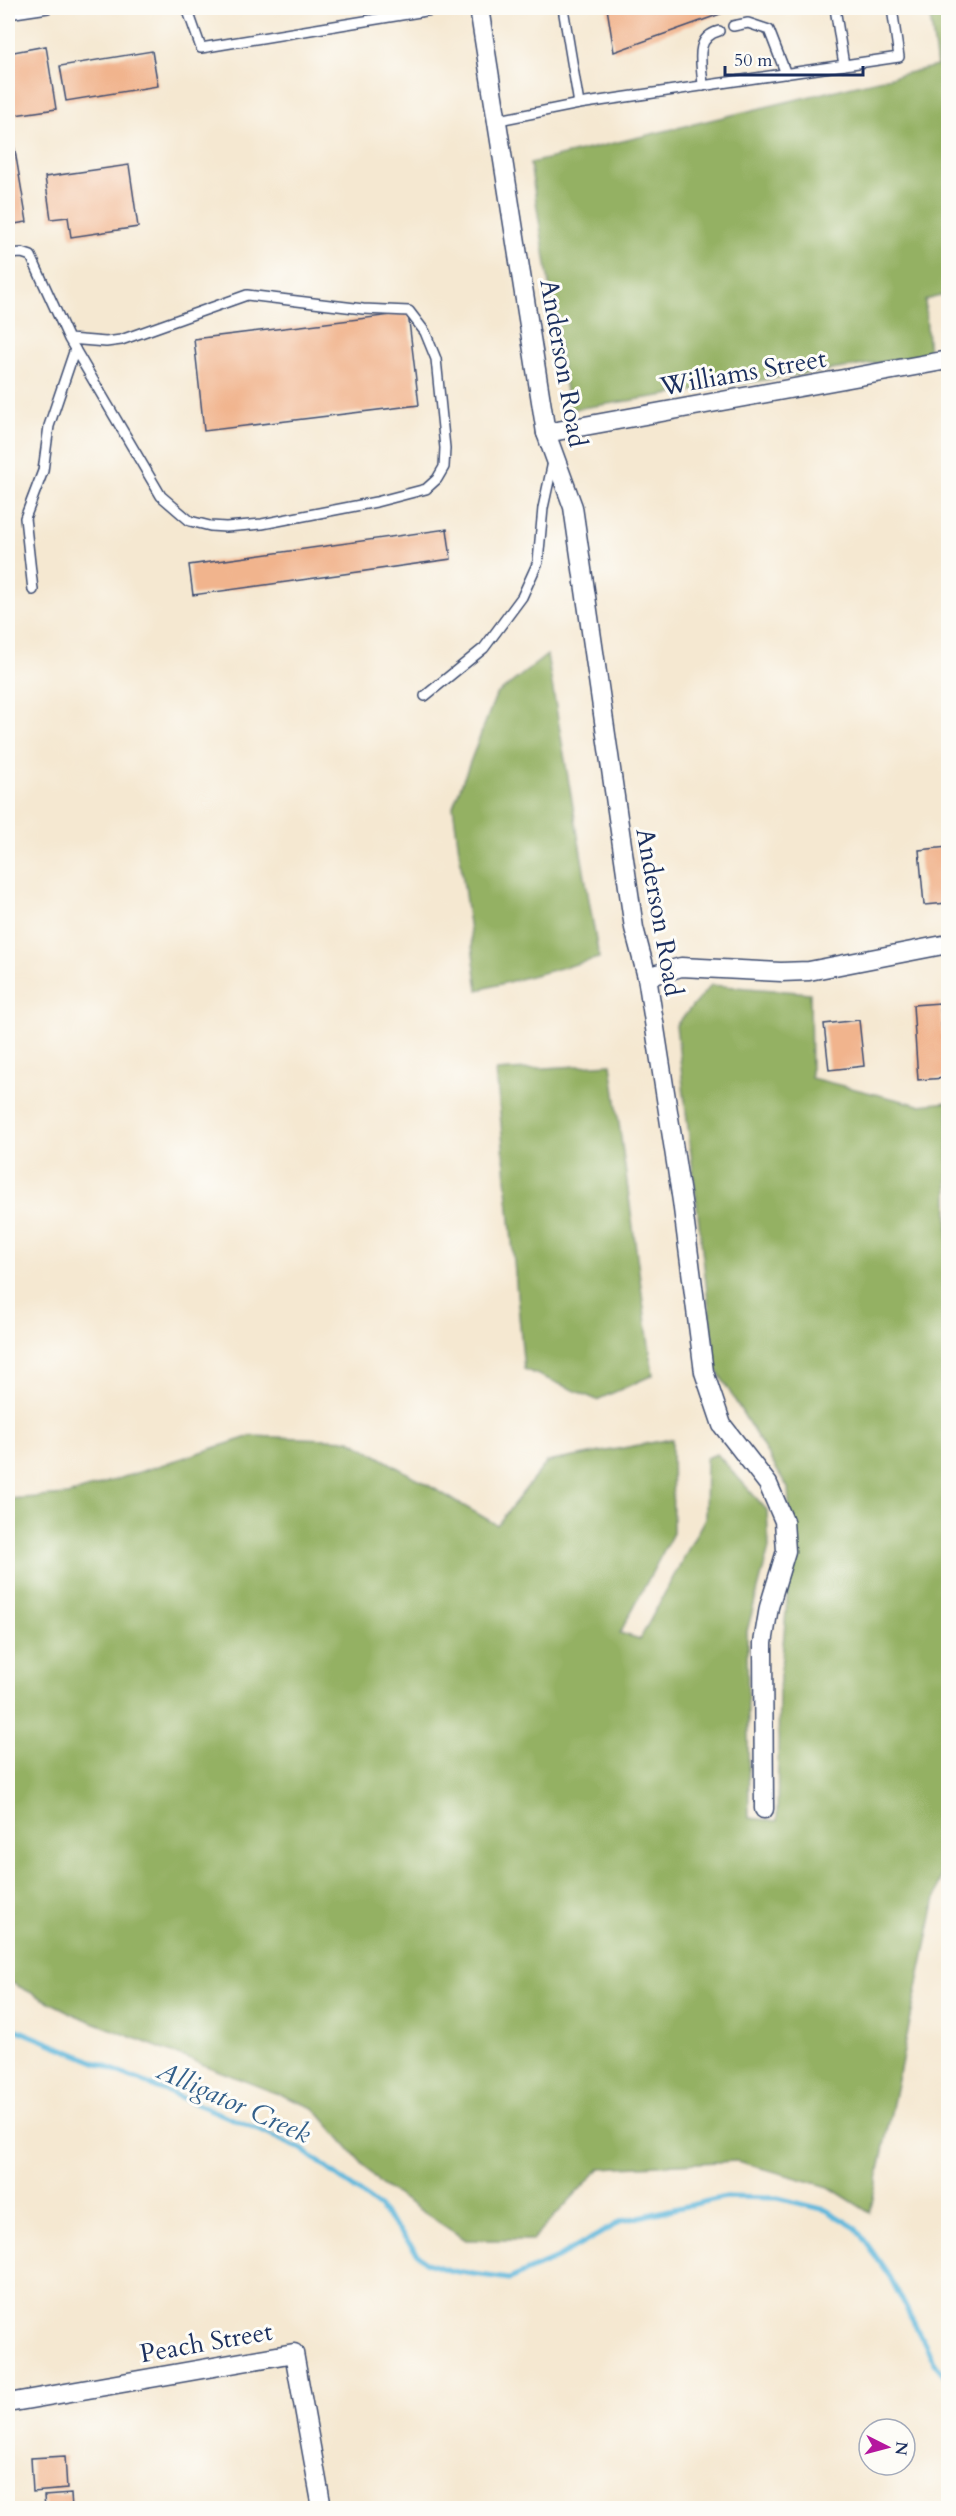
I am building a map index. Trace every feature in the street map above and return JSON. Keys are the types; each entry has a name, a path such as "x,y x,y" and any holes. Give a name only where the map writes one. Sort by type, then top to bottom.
{"street":[{"name":"Anderson Road","path":"479,8 499,120 546,434 573,507 634,928 647,977 682,1201 704,1372 722,1425 768,1484 784,1521 786,1551 769,1607 763,1643 764,1809"},
{"name":"Williams Street","path":"546,434 948,360"},
{"path":"647,977 681,967 781,972 809,971 948,944"},
{"name":"Peach Street","path":"8,2403 294,2353 322,2508"}],"lane":[{"path":"8,14 48,8"},
{"path":"188,8 201,48 444,8"},
{"path":"563,8 579,104"},
{"path":"836,8 844,65"},
{"path":"499,120 579,104 899,57 892,8"},
{"path":"733,26 748,23 769,30 786,74"},
{"path":"703,86 700,45 709,34 719,31"},
{"path":"8,254 22,253 31,256 69,339 161,496 190,521 226,527 262,524 376,502 426,489 444,467 444,419 436,359 425,332 409,311 318,305 247,295 121,340 106,342 69,339"},
{"path":"33,590 25,518 43,471 49,426 75,349"},
{"path":"425,696 484,648 522,597 537,562 543,508 554,456"}],"green space":[{"path":"929,8 948,8 948,294 925,300 929,355 569,410 530,163 937,66"},
{"path":"547,655 599,958 478,990 453,806 496,695"},
{"path":"711,985 810,993 811,1078 919,1105 948,1102 948,1840 870,2213 829,2187 737,2161 600,2168 532,2240 466,2240 380,2184 314,2108 75,2015 8,1981 8,1499 68,1495 251,1436 350,1440 497,1525 547,1462 672,1439 673,1533 620,1633 640,1639 705,1518 706,1458 717,1454 767,1510 769,1548 747,1631 749,1818 777,1821 779,1690 792,1544 788,1488 716,1369 676,1025"},
{"path":"611,1064 653,1375 597,1400 524,1369 496,1071"}],"building":[{"path":"607,8 737,8 614,52"},
{"path":"46,46 56,109 8,116 8,53"},
{"path":"152,51 158,86 66,101 60,66"},
{"path":"13,139 27,222 8,225 8,140"},
{"path":"129,165 138,227 71,237 68,217 51,219 45,177"},
{"path":"408,313 419,405 204,431 194,339"},
{"path":"447,529 451,559 193,595 189,565"},
{"path":"948,847 948,903 924,905 919,850"},
{"path":"940,1003 945,1078 918,1080 913,1005"},
{"path":"859,1020 864,1066 829,1070 824,1024"},
{"path":"65,2456 67,2489 33,2492 31,2458"},
{"path":"71,2494 72,2508 45,2508 44,2496"}],"waterway":[{"name":"Alligator Creek","path":"8,2026 303,2150 379,2207 426,2263 452,2271 509,2279 557,2258 622,2221 725,2197 778,2198 826,2210 856,2228 890,2277 931,2356 948,2382"}]}
